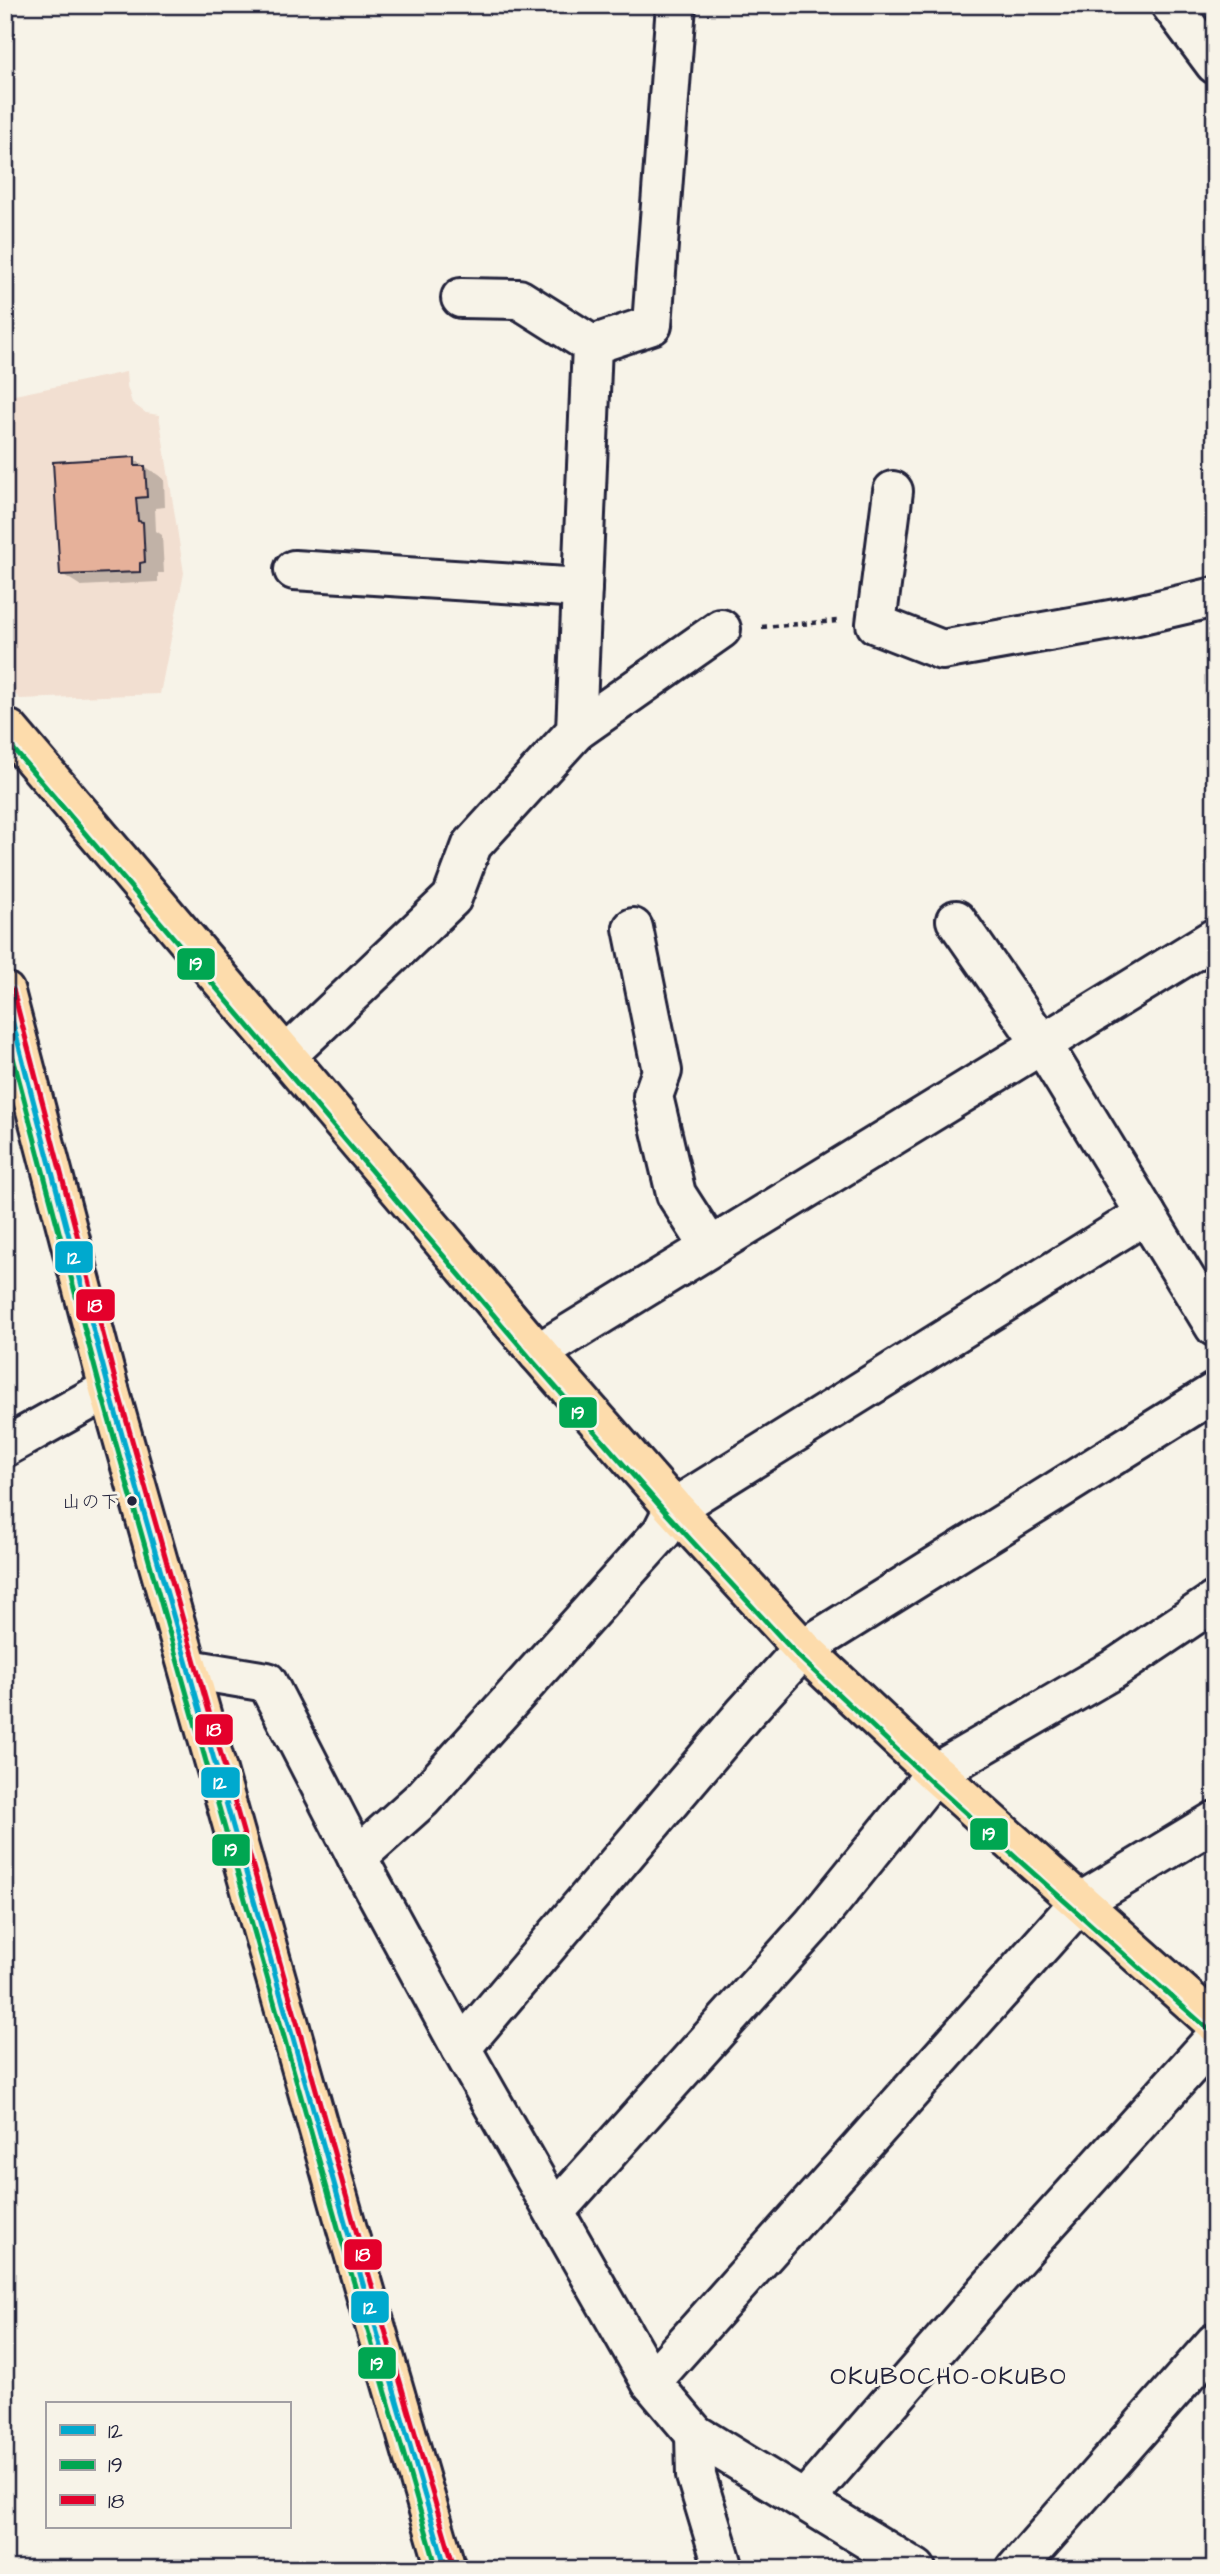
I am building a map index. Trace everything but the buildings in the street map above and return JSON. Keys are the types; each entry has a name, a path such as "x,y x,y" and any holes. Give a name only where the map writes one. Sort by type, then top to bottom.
{"main road":[{"path":"5,730 9,730 538,1353 803,1649 935,1773 1215,2023"},
{"path":"5,992 12,1043 343,2216 446,2569"}],"street":[{"path":"593,345 652,325 676,5"},
{"path":"1171,5 1215,64"},
{"path":"461,298 519,299 593,345"},
{"path":"576,731 593,345"},
{"path":"893,491 876,624 942,650 1133,616 1215,597"},
{"path":"294,570 582,588"},
{"path":"286,1056 452,898 472,845 576,731 721,629"},
{"path":"956,920 1042,1044 1215,1326"},
{"path":"633,928 663,1072 653,1096 673,1182 676,1194 710,1247"},
{"path":"538,1353 1215,938"},
{"path":"357,1857 422,1799 662,1532 674,1508 1146,1214"},
{"path":"5,1447 109,1389"},
{"path":"461,2048 744,1714 803,1649 1215,1392"},
{"path":"555,2211 813,1924 935,1773 1114,1669 1215,1601"},
{"path":"189,1669 267,1682 357,1857 461,2048 651,2382 695,2434 916,2569"},
{"path":"651,2382 1079,1903 1215,1821"},
{"path":"805,2500 991,2286 1215,2038"},
{"path":"1016,2569 1215,2343"},
{"path":"695,2434 696,2476 724,2569"}],"path":[{"path":"721,629 838,621 876,624"}],"shaded area":[{"path":"126,372 132,403 146,413 159,415 184,573 160,694 20,699 5,684 5,397"}],"waterway":[{"path":"1210,5 1215,12"}],"transit line":[{"name":"19","path":"5,739 531,1359 667,1514 797,1655 929,1780 1209,2030"},
{"name":"18","path":"13,990 117,1387 454,2567"},
{"name":"12","path":"5,993 109,1389 446,2569"},
{"name":"19","path":"5,1027 101,1391 437,2569"}],"place":[{"name":"山の下","path":"132,1501"}],"district":[{"name":"OKUBOCHO-OKUBO","path":"949,2376"}]}
